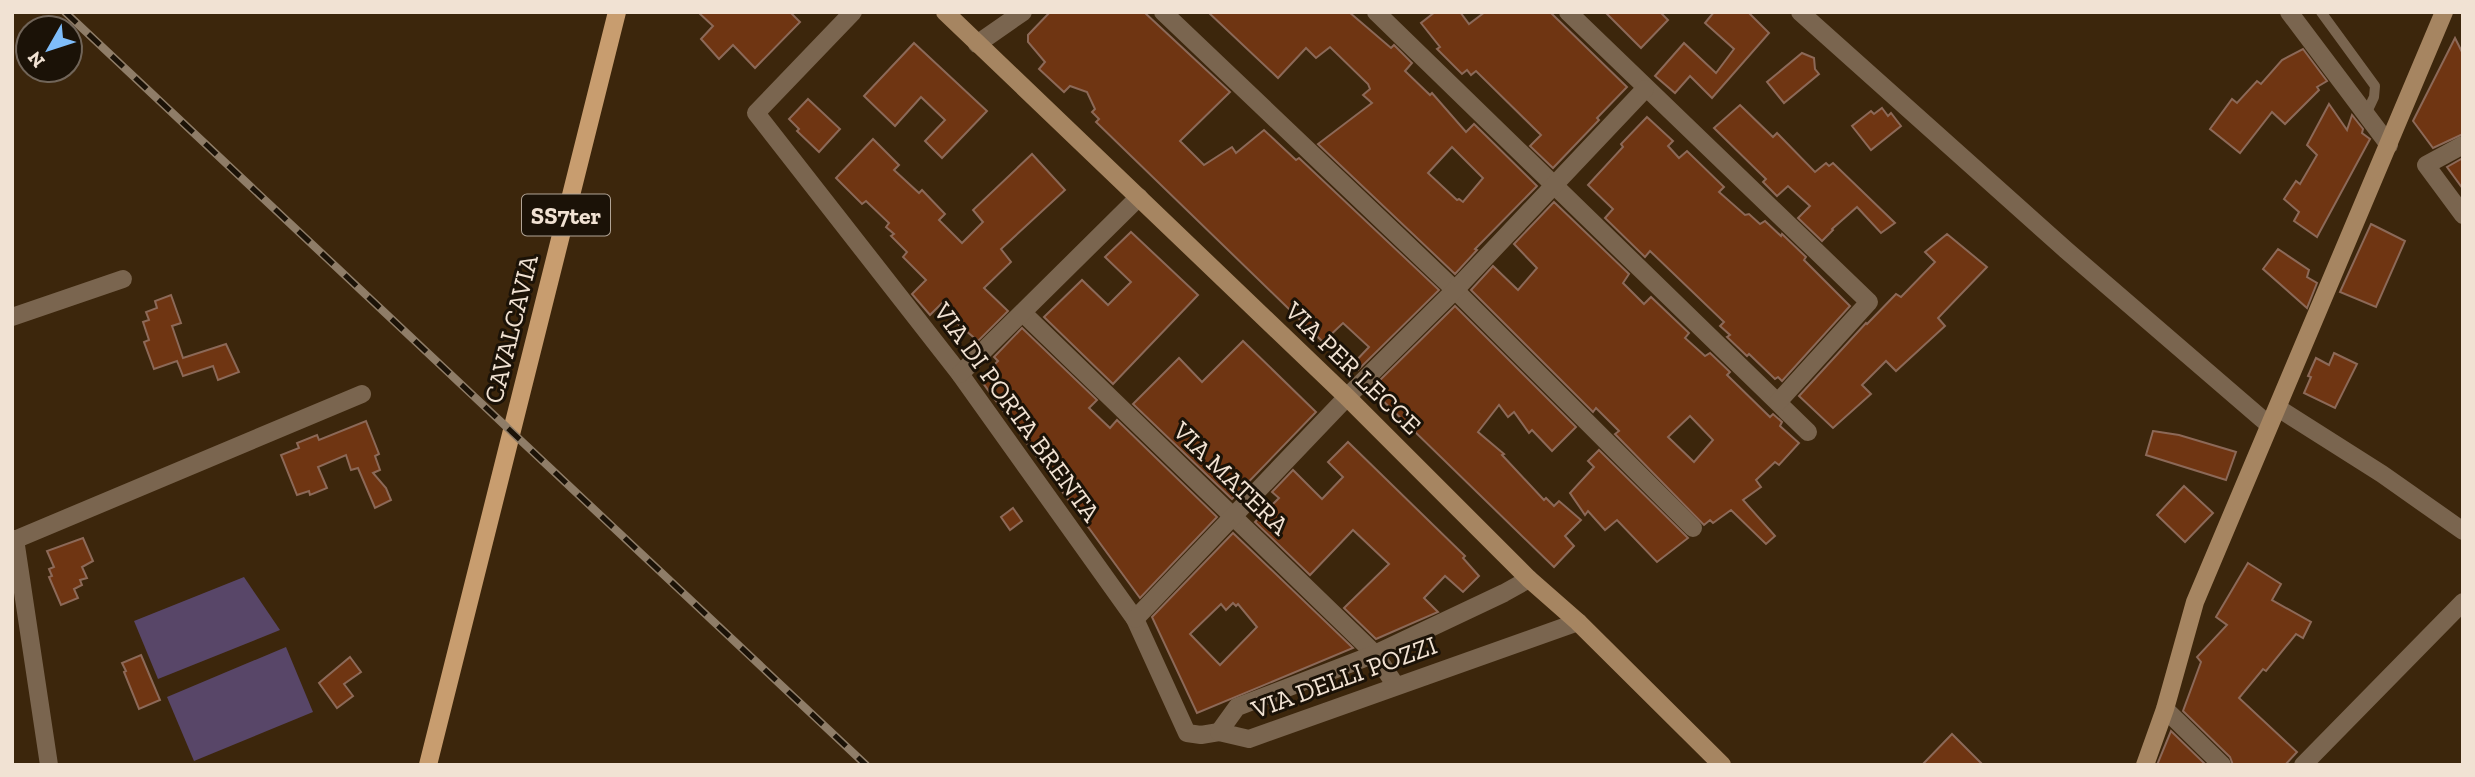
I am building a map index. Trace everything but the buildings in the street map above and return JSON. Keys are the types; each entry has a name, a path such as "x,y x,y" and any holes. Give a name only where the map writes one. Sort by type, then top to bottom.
{"main road":[{"name":"CAVALCAVIA","path":"428,765 617,12"}],"street":[{"name":"VIA DI PORTA BRENTA","path":"853,12 756,113 960,374 1135,619 1187,733 1201,735 1219,732"},
{"name":"VIA PER LECCE","path":"945,12 1347,397 1722,765"},
{"path":"977,44 1023,12"},
{"path":"1163,12 1455,290 1693,528"},
{"path":"1376,12 1808,432"},
{"path":"1568,12 1869,302 1778,402"},
{"path":"1800,12 2076,258 2269,425"},
{"path":"2289,12 2389,145"},
{"path":"2145,765 2165,709 2195,602 2444,12"},
{"path":"1135,619 1347,397 1455,290 1645,89"},
{"path":"2463,145 2426,165 2463,215"},
{"path":"960,374 1139,197"},
{"path":"12,317 123,279"},
{"name":"VIA MATERA","path":"1023,313 1374,654 1396,686"},
{"path":"49,765 14,540 362,394"},
{"path":"2278,408 2382,474 2463,531"},
{"name":"VIA DELLI POZZI","path":"1530,579 1374,654 1237,707 1219,732 1249,739 1578,622"},
{"path":"2304,765 2463,602"},
{"path":"2165,709 2222,765"}],"lane":[{"path":"2321,12 2375,86 2374,97 2366,114"}],"shaded area":[{"path":"244,577 280,630 158,679 134,621"},
{"path":"286,647 313,712 194,761 167,697"}],"railway":[{"path":"65,12 866,765"}]}
